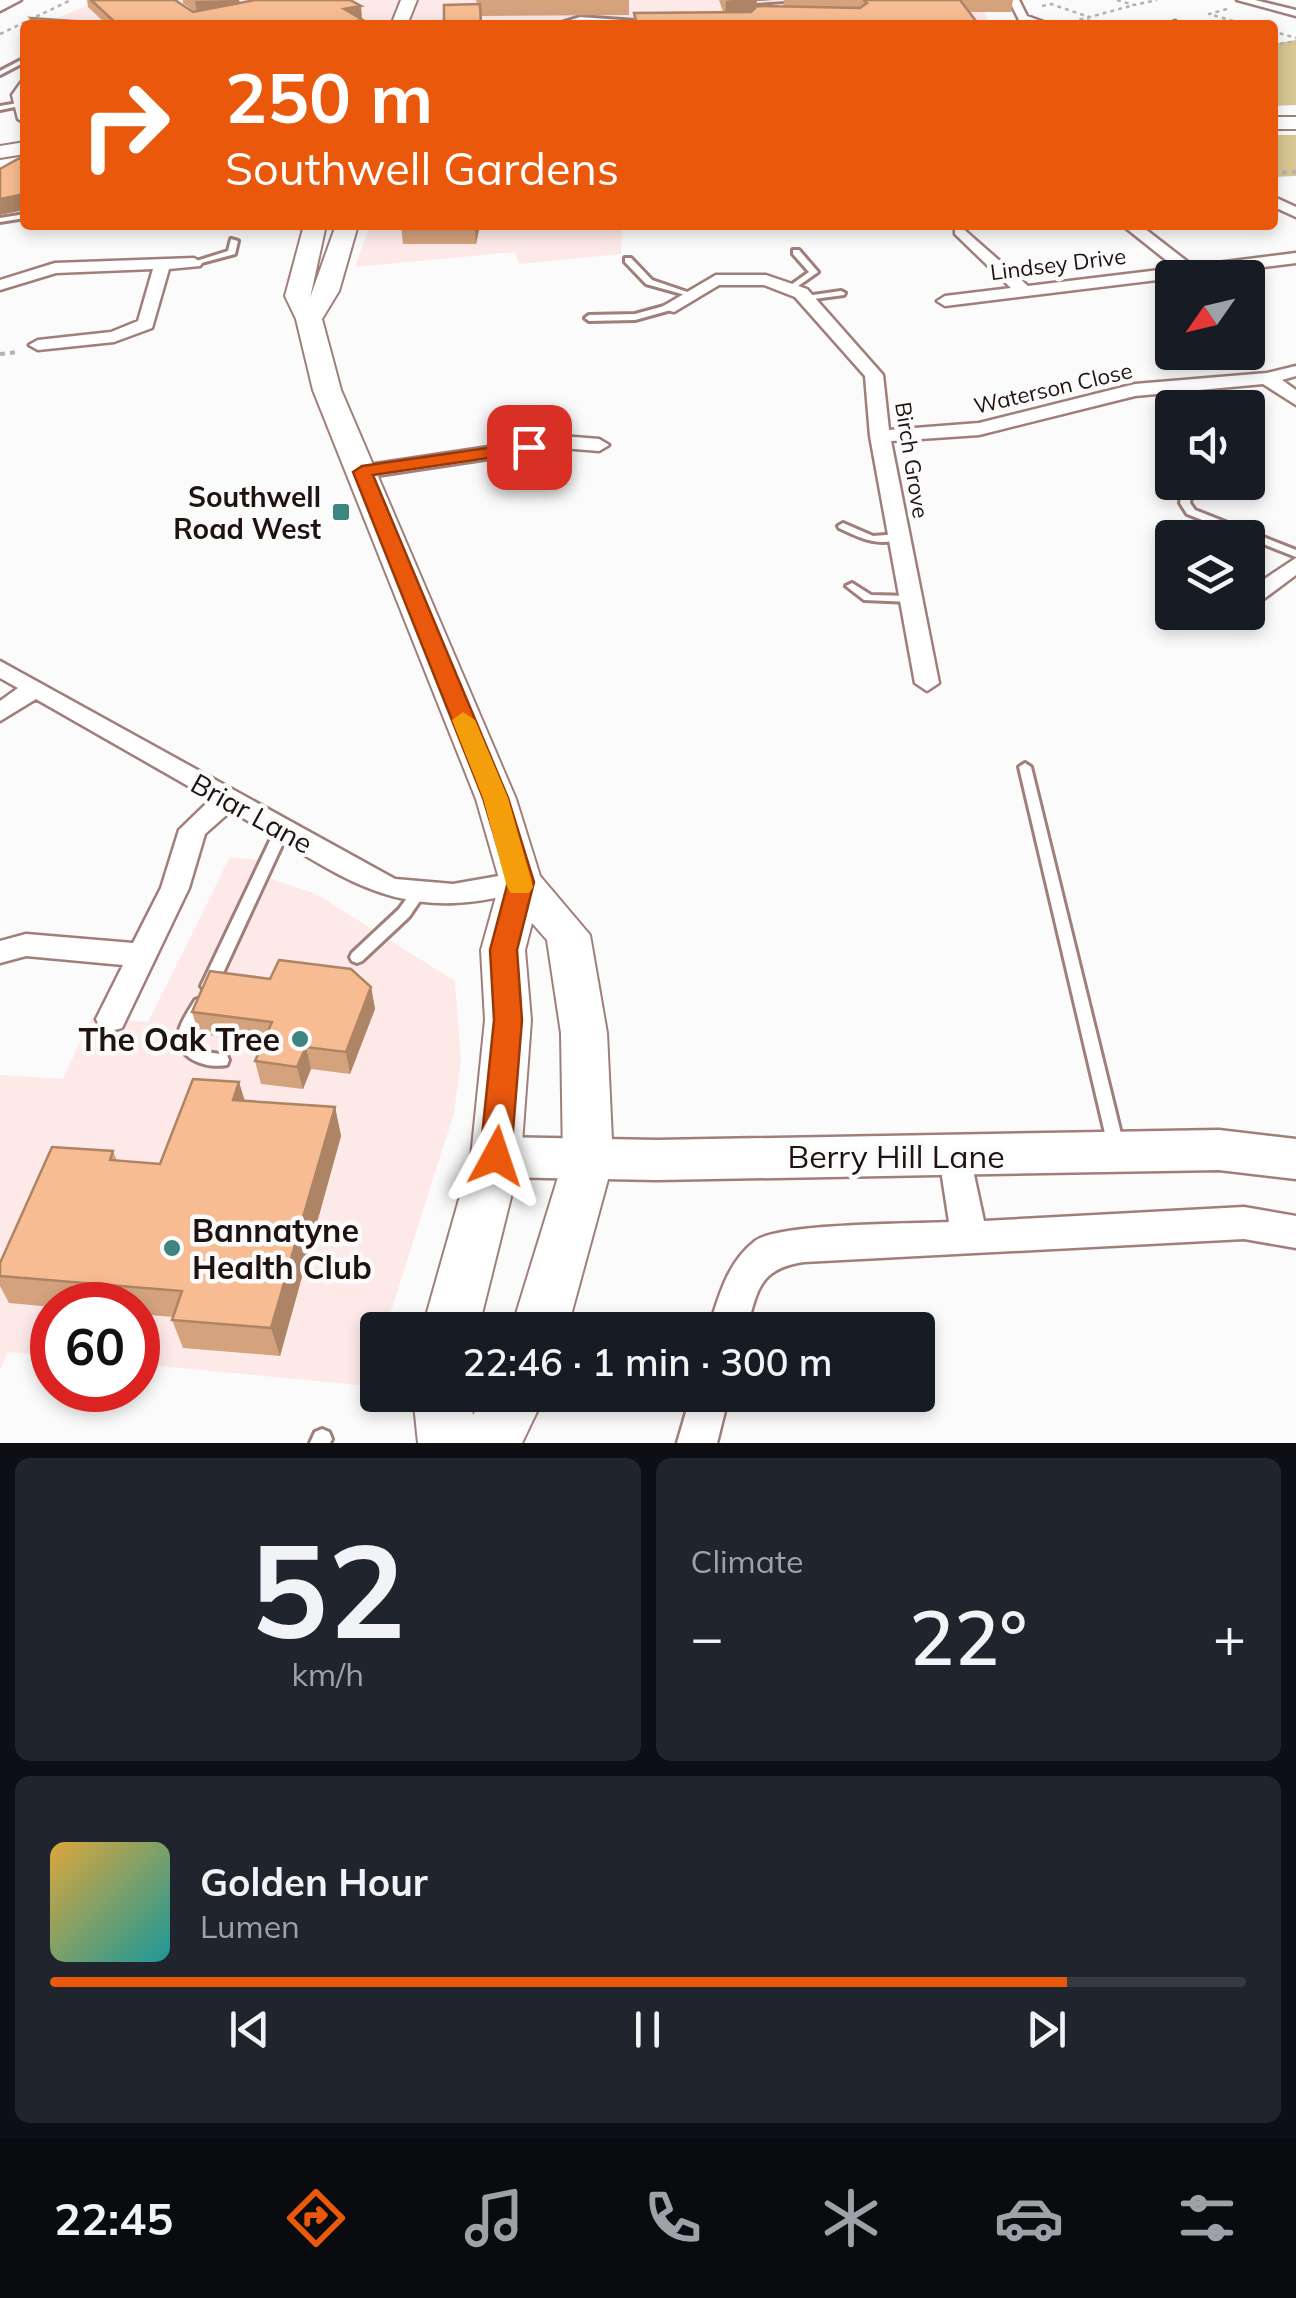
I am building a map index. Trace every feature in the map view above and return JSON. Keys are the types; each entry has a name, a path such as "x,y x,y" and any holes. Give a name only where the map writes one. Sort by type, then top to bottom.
{"main road":[{"path":"314,230 296,296 310,319 327,390 496,798 521,882 568,935 584,1033 588,1161 543,1312"},
{"path":"310,319 328,291 346,230"},
{"path":"455,1312 496,1156 508,1020 504,950 521,882"},
{"path":"444,1412 447,1443"},
{"path":"490,1443 507,1412"}],"street":[{"path":"0,6 13,0"},
{"path":"1014,0 1023,18 1030,20"},
{"path":"1241,3 1296,14"},
{"path":"1136,230 1175,260"},
{"path":"960,231 1024,291"},
{"name":"Lindsey Drive","path":"1265,262 1296,258"},
{"path":"0,284 56,268 194,262"},
{"path":"38,345 61,348 114,337 146,324 162,264"},
{"name":"Lindsey Drive","path":"945,301 1155,276"},
{"path":"668,308 716,280 766,280 798,294"},
{"name":"Birch Grove","path":"798,294 874,375 880,436 927,682"},
{"name":"Waterson Close","path":"880,436 979,430 1135,390 1267,378 1296,371"},
{"path":"1267,378 1296,399"},
{"path":"362,472 562,442 599,445"},
{"path":"1265,587 1296,565"},
{"name":"Briar Lane","path":"0,668 384,886 417,895 455,895 521,882"},
{"path":"0,714 35,688"},
{"path":"111,1020 174,888 193,830 226,799"},
{"path":"0,952 26,945 141,954"},
{"name":"Berry Hill Lane","path":"496,1156 588,1161 1219,1150 1296,1160"},
{"path":"956,1157 969,1238"},
{"path":"732,1312 743,1279 769,1251 804,1246 1244,1222 1296,1232"},
{"path":"697,1443 705,1412"}],"lane":[{"path":"762,16 759,6 818,4 819,0"},
{"path":"747,17 777,16"},
{"path":"576,20 618,20"},
{"path":"194,262 232,252 234,241"},
{"path":"796,252 814,272 798,294"},
{"path":"628,260 649,282 689,294"},
{"path":"798,294 841,294"},
{"path":"590,318 647,316 668,308"},
{"path":"1185,500 1192,512 1296,554"},
{"path":"843,526 871,539 899,537"},
{"path":"852,586 868,598 911,599"},
{"path":"1025,767 1118,1153"},
{"path":"222,1060 203,1058 189,1048 187,1031 284,828"},
{"path":"358,957 404,914 417,895"}],"path":[{"path":"29,20 71,0"},
{"path":"1044,0 1051,4"},
{"path":"1117,0 1134,5"},
{"path":"1080,20 1157,0"},
{"path":"1212,15 1209,14 1241,3"},
{"path":"1205,17 1231,20"}],"shaded area":[{"path":"99,0 1007,0 1014,12 984,12 988,20 53,20"},
{"path":"1296,40 1296,105 1278,106 1278,43"},
{"path":"1278,135 1296,135 1296,176 1278,177"},
{"path":"368,230 622,230 621,254 519,264 515,252 355,267"},
{"path":"230,857 276,862 269,878 316,894 455,981 461,1061 454,1113 391,1312 360,1312 360,1385 160,1366 160,1282 30,1282 30,1354 8,1352 0,1370 0,1075 63,1079 91,1018 148,1022"}],"building":[{"path":"91,0 175,0 193,12 255,0 350,0 361,6 344,9 363,20 113,20"},
{"path":"864,0 960,0 975,20 636,20 634,13 751,12 757,6 860,8 867,3"},
{"path":"480,4 481,20 444,20 444,5"},
{"path":"18,159 20,195 0,199 0,169"},
{"name":"The Oak Tree","path":"279,960 351,969 371,987 346,1052 306,1047 297,1067 255,1061 272,1022 192,1012 210,971 270,979"},
{"name":"Bannatyne Health Club","path":"193,1079 239,1082 233,1100 335,1107 271,1328 172,1320 182,1291 160,1289 160,1282 73,1282 0,1276 0,1263 52,1147 113,1151 110,1160 160,1164"}],"slow traffic":[{"path":"463,720 496,798 520,887"}],"place":[{"name":"Southwell Road West","path":"341,512"},
{"name":"The Oak Tree","path":"300,1039"},
{"name":"Bannatyne Health Club","path":"172,1248"}],"route":[{"path":"496,1156 508,1020 504,950 521,882 496,798 362,472 529,447"}]}
